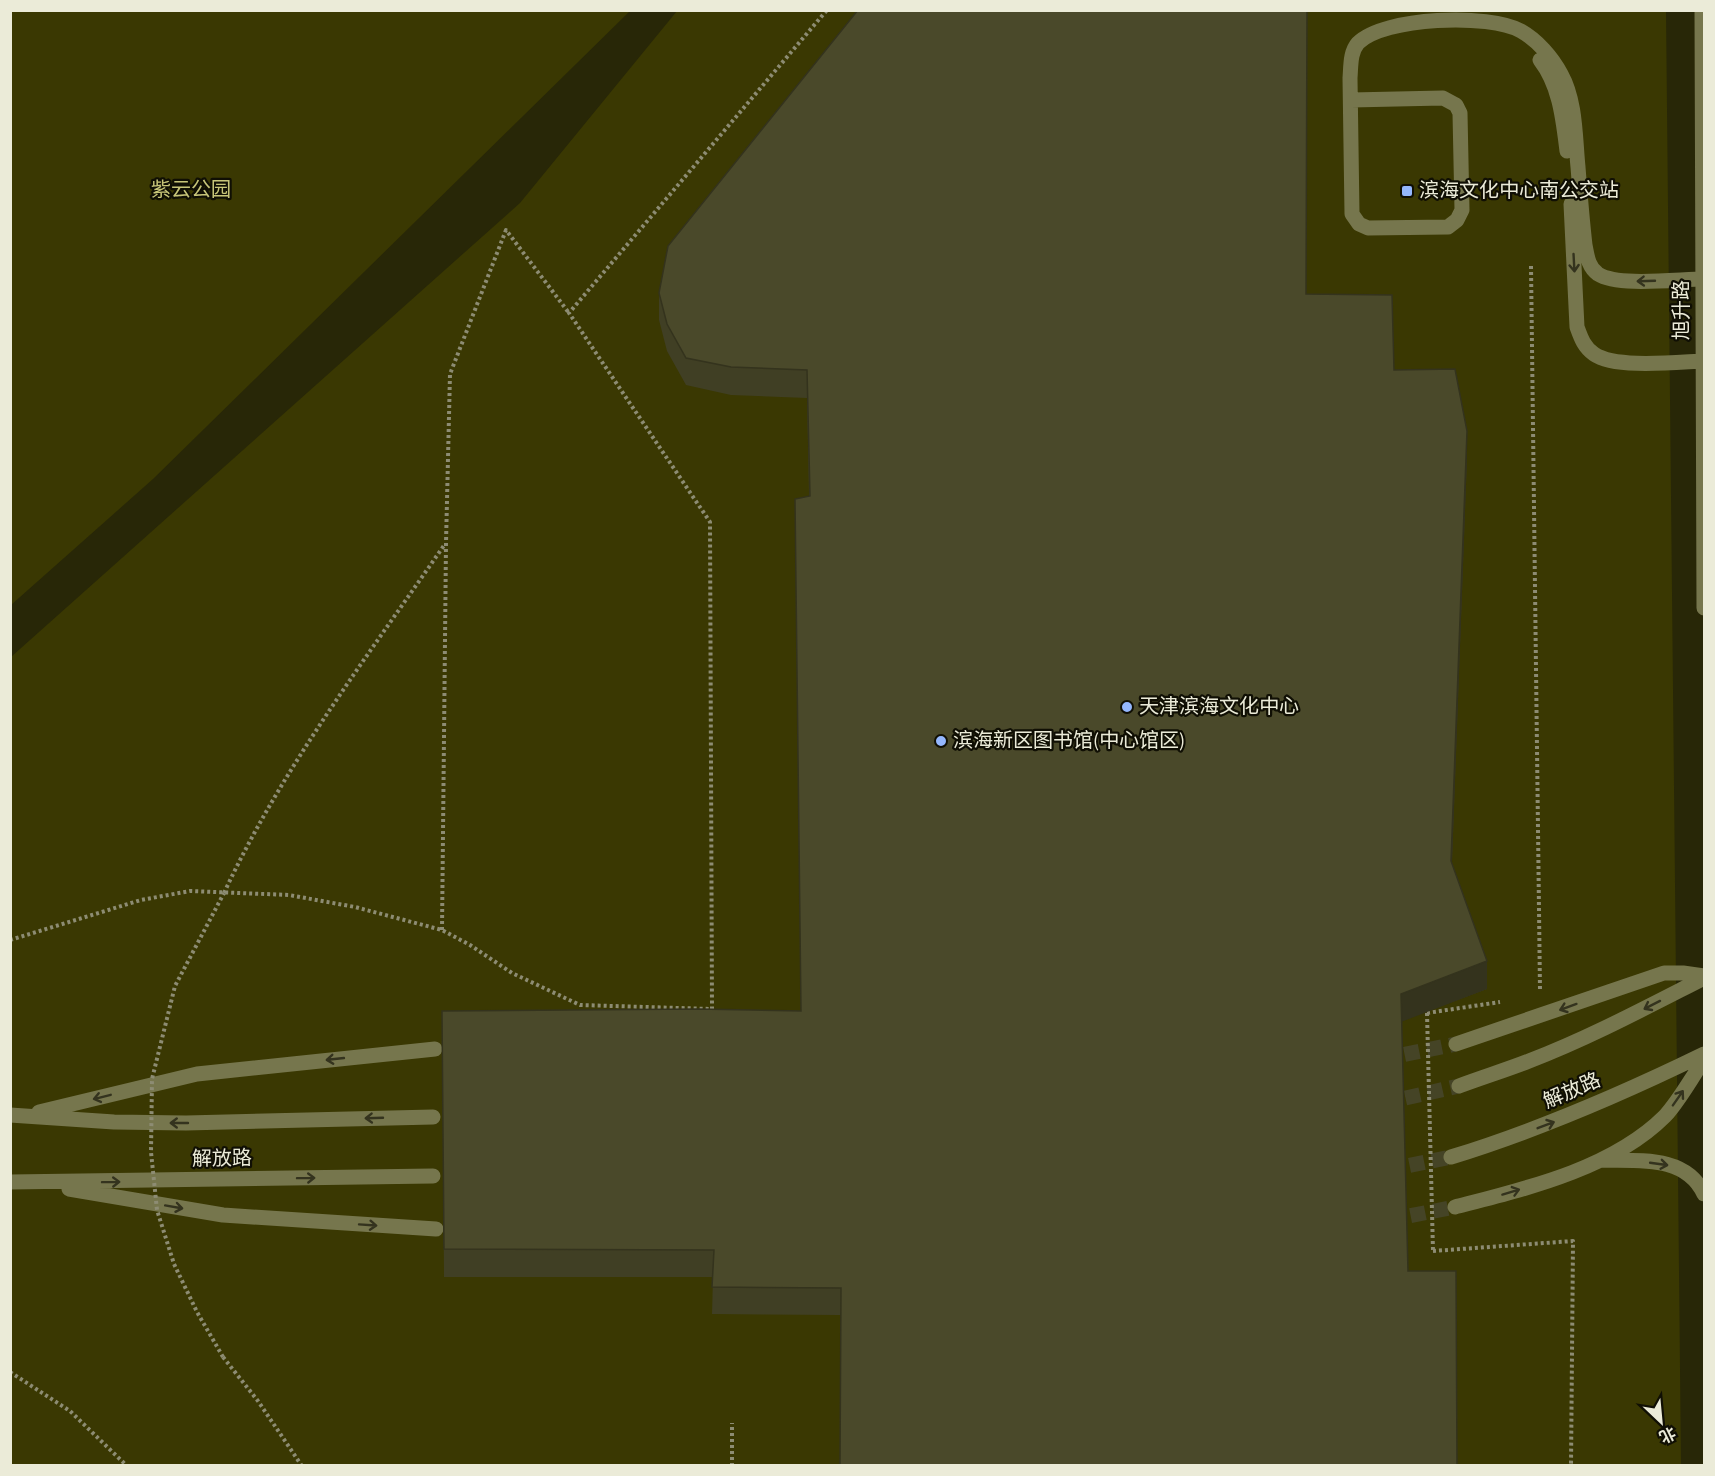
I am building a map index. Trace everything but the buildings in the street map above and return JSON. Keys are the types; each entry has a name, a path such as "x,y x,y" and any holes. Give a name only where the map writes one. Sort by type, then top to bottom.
{"street":[{"name":"旭升路","path":"1702,10 1704,608"},
{"path":"1351,100 1443,98 1456,105 1460,114 1462,210 1457,220 1448,228 1368,228 1359,224 1352,214 1351,100 1351,57 1356,45 1365,38 1393,25 1485,20 1519,29 1550,57 1561,74 1571,98 1588,262 1597,273 1610,279 1633,281 1703,279"},
{"path":"1351,57 1375,38 1394,31 1483,28 1502,32 1527,46 1547,69 1561,108 1567,149 1577,327 1583,343 1594,354 1604,359 1642,363 1704,361"},
{"path":"1456,1044 1664,973 1683,973 1704,977"},
{"path":"1459,1086 1568,1044 1633,1015 1704,977"},
{"path":"17,1116 197,1074 435,1049"},
{"name":"解放路","path":"1451,1157 1569,1116 1637,1087 1704,1054"},
{"path":"1455,1207 1540,1183 1602,1160 1634,1141 1665,1116 1704,1060"},
{"name":"解放路","path":"17,1116 114,1122 186,1123 433,1117"},
{"path":"1602,1160 1666,1164 1685,1170 1700,1184 1704,1194"},
{"name":"解放路","path":"10,1182 434,1176"},
{"path":"34,1183 223,1215 436,1229"}],"path":[{"path":"569,313 827,10"},
{"path":"10,940 141,900 190,891 300,897 355,907 442,930 470,945 512,973 580,1005 712,1009 710,522 569,313 506,230 450,374 442,930"},
{"path":"1531,266 1540,996"},
{"path":"302,1466 258,1401 224,1357 197,1312 174,1264 157,1210 151,1152 152,1079 175,986 243,852 313,735 446,543"},
{"path":"1506,1001 1427,1014 1433,1251 1573,1241 1571,1466"},
{"path":"10,1372 70,1411 127,1466"},
{"path":"732,1423 732,1466"}],"green space":[{"name":"紫云公园","path":"11,10 630,11 153,479 11,605"},
{"path":"677,11 1666,11 1681,1465 11,1465 11,657 520,203"}],"tunnel":[{"path":"1382,1059 1456,1044"},
{"path":"1383,1103 1459,1086"},
{"path":"1387,1170 1451,1157"},
{"path":"1388,1220 1455,1207"}],"place":[{"name":"滨海文化中心南公交站","path":"1407,191"},
{"name":"天津滨海文化中心","path":"1127,707"},
{"name":"滨海新区图书馆(中心馆区)","path":"941,741"}]}
